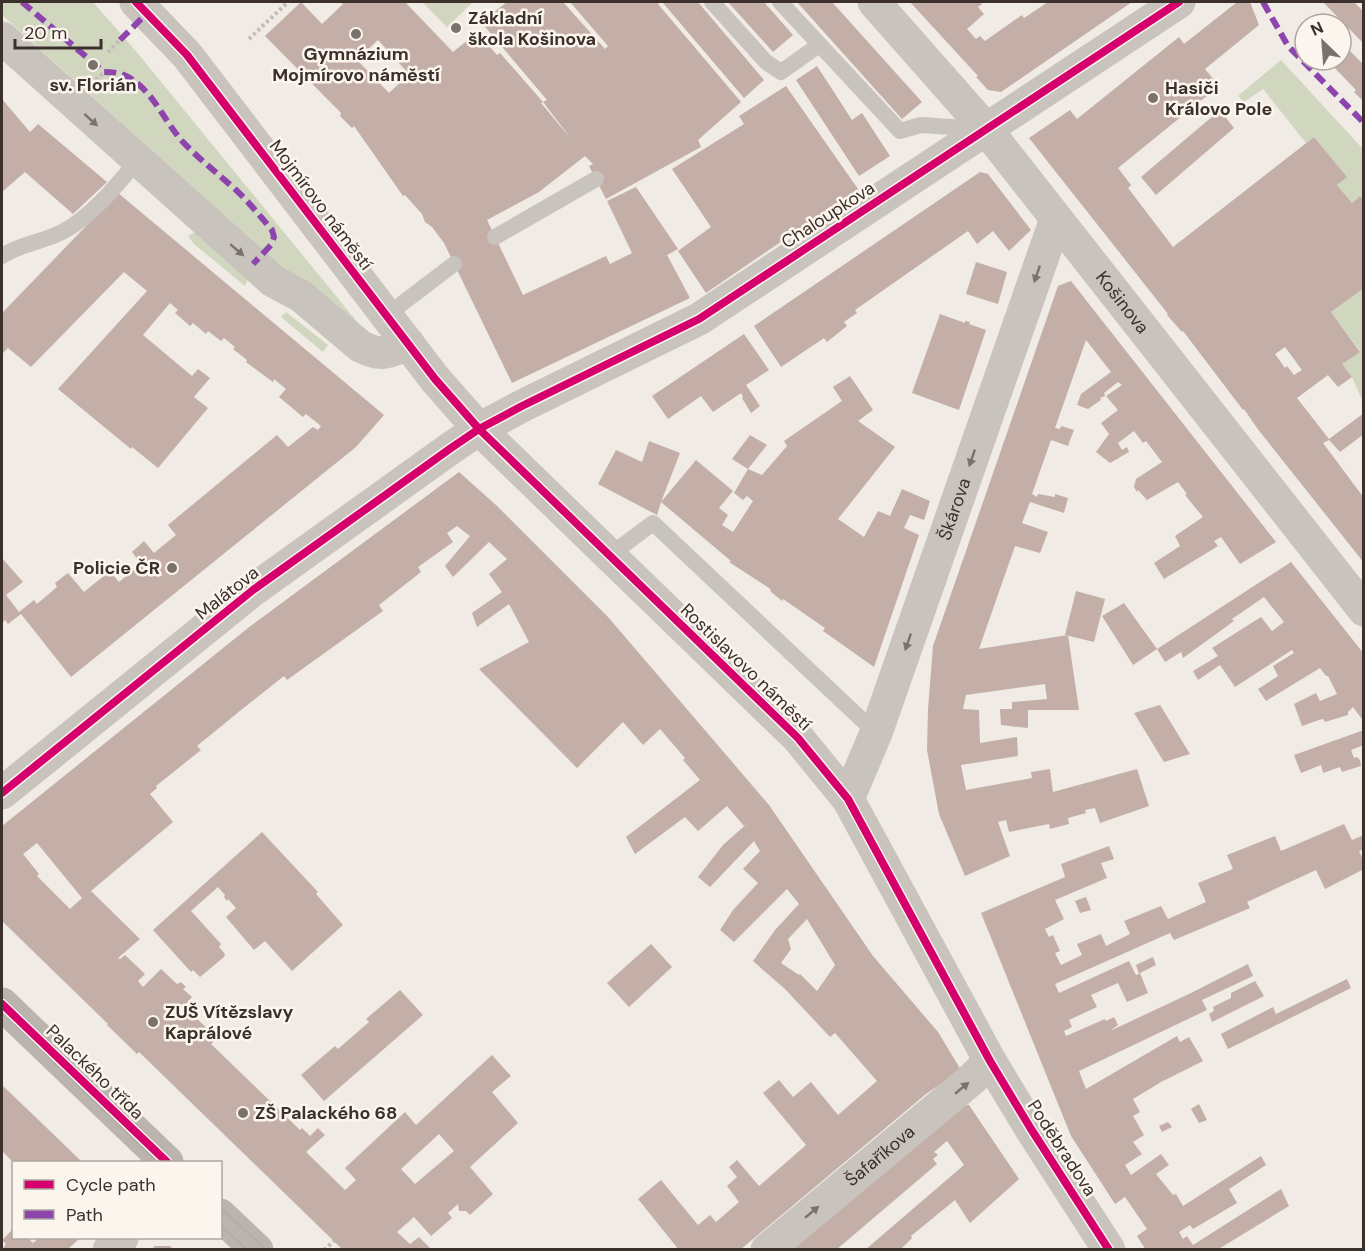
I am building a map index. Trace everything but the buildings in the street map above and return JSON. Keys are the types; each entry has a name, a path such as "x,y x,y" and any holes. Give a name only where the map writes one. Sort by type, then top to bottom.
{"street":[{"name":"Mojmírovo náměstí","path":"136,2 187,55 435,379 479,429"},
{"name":"Košinova","path":"874,2 986,129 1364,610"},
{"name":"Chaloupkova","path":"479,429 699,319 1179,2"},
{"path":"2,38 137,162 273,281 302,296 370,352 387,353 408,343"},
{"name":"Škárova","path":"848,799 876,733 1056,219"},
{"name":"Rostislavovo náměstí","path":"479,429 798,738 848,799 990,1061"},
{"name":"Malátova","path":"2,793 253,590 479,429"},
{"name":"Palackého třída","path":"2,1004 166,1161"},
{"name":"Šafaříkova","path":"767,1250 972,1079 990,1061"},
{"name":"Poděbradova","path":"990,1061 1109,1250"},
{"path":"222,1217 257,1250"},
{"path":"109,1250 121,1239"}],"lane":[{"path":"712,2 766,62 781,72 819,45"},
{"path":"780,2 900,131 921,125 986,129"},
{"path":"2,256 75,225 119,183 137,162"},
{"path":"495,237 596,179"},
{"path":"387,315 454,264"},
{"path":"610,555 653,523 876,733"}],"path":[{"path":"249,39 287,3"},
{"path":"108,52 120,40"},
{"path":"324,1250 334,1241"}],"green space":[{"path":"2,2 93,2 135,50 372,340 340,320 2,15"},
{"path":"422,2 473,2 447,27"},
{"path":"1281,60 1363,149 1363,200 1360,196 1352,203 1337,185 1346,177 1314,137 1306,143 1263,89 1244,102 1238,96"},
{"path":"195,232 248,278 245,286 194,244 188,236"},
{"path":"1363,288 1363,402 1352,377 1342,364 1360,351 1331,312"},
{"path":"286,312 328,345 323,352 281,317"}],"tram line":[{"path":"2,996 173,1161"},
{"path":"2,1012 156,1161"},
{"path":"222,1209 266,1250"},
{"path":"222,1227 247,1250"}],"marked path":[{"path":"22,2 104,72 124,75 139,84 183,142 254,209 272,230 274,237 271,245 253,264"},
{"path":"1263,2 1288,46 1364,123"},
{"path":"120,40 147,13"}],"cycle path":[{"path":"136,2 187,55 435,379 479,429 798,738 848,799 990,1061 1109,1250"},
{"path":"2,793 253,590 479,429 699,319 1179,2"},
{"path":"2,1004 166,1161"}],"place":[{"name":"Základní škola Košinova","path":"456,28"},
{"name":"Gymnázium Mojmírovo náměstí","path":"356,34"},
{"name":"sv. Florián","path":"93,65"},
{"name":"Hasiči Královo Pole","path":"1153,98"},
{"name":"Policie ČR","path":"172,568"},
{"name":"ZUŠ Vítězslavy Kaprálové","path":"153,1022"},
{"name":"ZŠ Palackého 68","path":"243,1113"}]}
